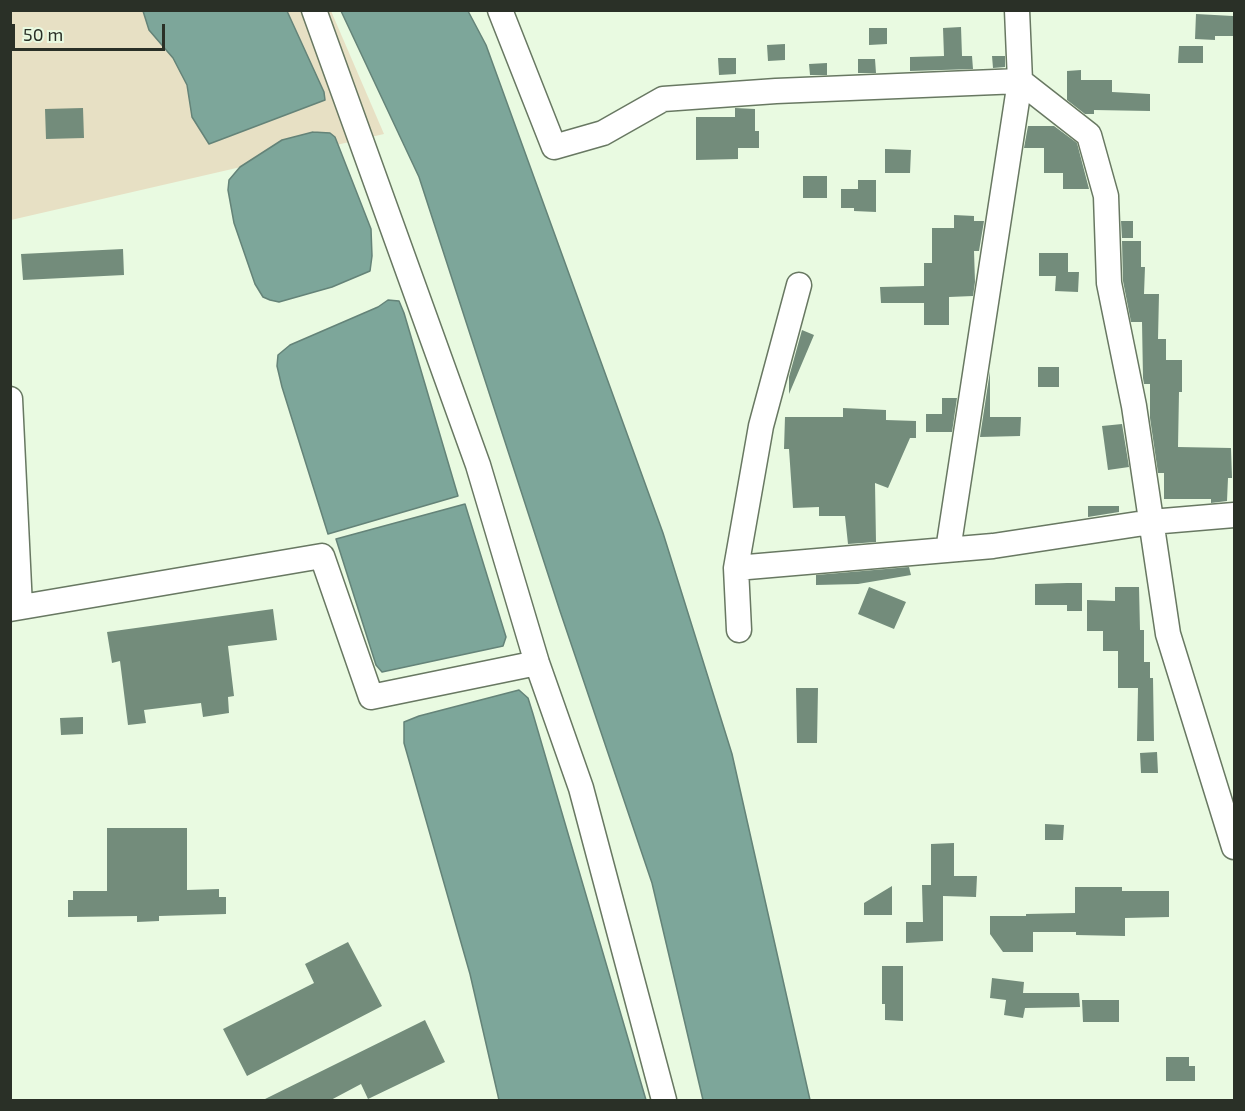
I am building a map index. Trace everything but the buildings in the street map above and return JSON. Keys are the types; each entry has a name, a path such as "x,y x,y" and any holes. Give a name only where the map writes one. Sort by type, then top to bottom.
{"street":[{"path":"314,10 478,465 537,663 581,788 664,1101"},
{"path":"500,10 554,147 603,133 663,99 776,91 1020,81 1089,135 1106,196 1109,283 1134,406 1168,634 1234,847"},
{"path":"948,550 1020,81 1017,10"},
{"path":"739,630 735,568 761,426 799,285"},
{"path":"10,399 15,608 321,556 371,697 537,663"},
{"path":"735,568 993,546 1151,522 1234,515"}],"shaded area":[{"path":"10,11 331,11 384,134 11,220"}],"water":[{"path":"143,11 287,11 324,92 325,100 209,144 192,117 187,85 173,58 149,30"},
{"path":"341,11 468,11 486,45 663,533 732,754 810,1100 703,1100 652,883 560,611 419,177"},
{"path":"313,132 330,133 335,137 371,229 370,271 332,287 279,302 270,300 263,297 255,284 234,223 228,190 229,180 240,167 282,140"},
{"path":"388,300 399,301 404,313 458,496 328,534 282,387 277,366 278,355 290,345 378,307"},
{"path":"465,504 506,637 503,646 382,672 376,665 336,539"},
{"path":"519,690 528,698 533,714 646,1100 499,1100 470,974 404,743 404,722"}]}
